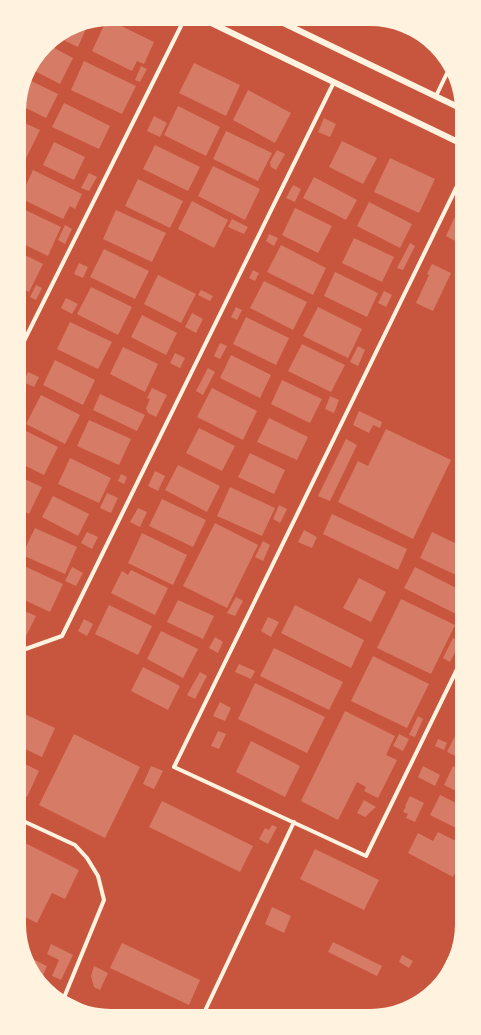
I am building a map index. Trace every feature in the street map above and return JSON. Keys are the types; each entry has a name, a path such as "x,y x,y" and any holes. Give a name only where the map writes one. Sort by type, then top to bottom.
{"street":[{"path":"25,339 182,25"},
{"path":"215,25 456,141"},
{"path":"288,25 456,106"},
{"path":"436,96 447,74"},
{"path":"25,649 62,636 334,82"},
{"path":"456,188 174,767 366,856 456,670"},
{"path":"25,822 75,845 87,858 98,876 104,900 65,996"},
{"path":"205,1010 294,822"}],"building":[{"path":"104,25 106,25 119,25 154,42 144,64 137,61 132,71 92,51"},
{"path":"86,29 78,47 63,40"},
{"path":"396,30 408,34 416,39"},
{"path":"53,47 73,58 60,84 35,71"},
{"path":"84,61 136,86 122,114 71,90"},
{"path":"194,63 240,85 226,116 179,93"},
{"path":"141,66 147,69 140,82 135,80"},
{"path":"31,81 58,94 46,118 25,108"},
{"path":"248,90 291,113 275,143 233,120"},
{"path":"64,103 110,126 99,149 52,127"},
{"path":"178,106 220,127 206,156 164,135"},
{"path":"154,116 167,123 160,137 147,131"},
{"path":"324,118 336,124 330,137 318,132"},
{"path":"25,123 40,130 25,158"},
{"path":"226,131 272,153 258,181 213,159"},
{"path":"342,141 377,158 363,184 329,167"},
{"path":"54,142 85,157 74,180 43,165"},
{"path":"155,145 200,167 188,191 143,169"},
{"path":"277,150 285,154 276,170 271,167 270,162"},
{"path":"390,158 435,179 419,213 374,192"},
{"path":"213,166 260,189 245,220 198,196"},
{"path":"33,170 82,194 75,209 70,206 63,219 25,200 25,187"},
{"path":"89,173 97,177 89,191 81,188"},
{"path":"314,177 357,200 346,220 303,198"},
{"path":"138,179 183,201 170,228 125,206"},
{"path":"293,185 301,189 295,202 286,198"},
{"path":"192,201 228,220 214,248 178,229"},
{"path":"369,202 412,224 400,248 357,226"},
{"path":"295,208 332,226 318,253 282,235"},
{"path":"25,210 61,227 48,256 25,245"},
{"path":"116,210 166,233 152,262 103,239"},
{"path":"456,215 456,241 446,236"},
{"path":"232,219 248,227 244,234 228,227"},
{"path":"65,225 72,229 65,244 58,240"},
{"path":"269,234 278,238 274,246 266,241"},
{"path":"354,238 394,257 382,282 342,263"},
{"path":"410,243 415,246 403,270 397,268"},
{"path":"281,245 326,268 313,295 267,272"},
{"path":"104,249 149,271 135,299 90,277"},
{"path":"25,255 43,264 29,292 25,290"},
{"path":"79,263 88,267 83,278 74,274"},
{"path":"432,264 451,273 433,311 416,303 429,275 427,274"},
{"path":"253,270 259,273 255,281 249,278"},
{"path":"335,272 378,293 367,317 324,296"},
{"path":"158,275 196,294 181,323 144,304"},
{"path":"264,281 307,302 293,330 250,308"},
{"path":"36,285 42,288 36,300 30,297"},
{"path":"91,287 132,307 118,335 77,314"},
{"path":"201,290 213,296 210,301 198,295"},
{"path":"384,291 392,295 386,307 378,303"},
{"path":"66,298 78,304 72,314 61,308"},
{"path":"236,307 242,310 237,320 231,317"},
{"path":"318,307 362,329 348,358 303,336"},
{"path":"192,313 203,319 196,333 185,327"},
{"path":"142,315 177,333 166,355 131,337"},
{"path":"246,317 289,338 276,365 233,344"},
{"path":"70,322 112,342 98,369 57,349"},
{"path":"220,343 227,346 220,359 214,356"},
{"path":"302,344 345,365 331,392 288,371"},
{"path":"358,346 365,350 358,366 350,362"},
{"path":"123,347 158,364 145,392 110,374"},
{"path":"175,353 185,358 180,368 170,363"},
{"path":"231,355 271,375 260,398 220,378"},
{"path":"55,360 95,380 83,405 43,385"},
{"path":"208,368 215,372 203,395 196,391"},
{"path":"28,372 39,377 34,387 25,383 25,378"},
{"path":"282,380 322,399 310,423 271,404"},
{"path":"152,388 167,395 156,417 148,413 146,408 150,399 147,398"},
{"path":"212,388 257,411 243,440 197,417"},
{"path":"100,394 145,415 137,431 93,410"},
{"path":"41,395 80,415 65,444 26,424"},
{"path":"330,396 339,400 334,413 325,409"},
{"path":"359,411 382,422 380,428 373,425 369,433 353,425"},
{"path":"269,418 308,437 297,460 257,442"},
{"path":"89,420 131,439 119,465 77,446"},
{"path":"199,428 235,446 222,471 186,453"},
{"path":"386,429 451,460 413,539 338,502 358,461 368,466"},
{"path":"25,430 58,447 44,475 25,466"},
{"path":"346,439 357,445 330,501 318,496"},
{"path":"250,453 285,470 274,494 238,477"},
{"path":"70,458 111,478 99,503 58,484"},
{"path":"178,465 220,486 207,512 165,490"},
{"path":"155,471 165,476 158,491 148,486"},
{"path":"121,474 127,477 124,484 118,481"},
{"path":"25,479 42,487 29,514 25,512"},
{"path":"230,487 275,508 262,536 217,516"},
{"path":"107,493 118,498 111,513 100,508"},
{"path":"53,496 89,514 78,536 42,517"},
{"path":"162,499 206,520 193,547 149,526"},
{"path":"279,505 287,509 280,523 273,519"},
{"path":"138,508 147,512 140,527 130,522"},
{"path":"332,514 407,549 398,570 323,534"},
{"path":"215,523 258,545 227,608 183,586"},
{"path":"35,528 77,547 65,574 25,556 25,549"},
{"path":"304,530 317,537 312,548 298,542"},
{"path":"87,532 98,537 92,549 81,543"},
{"path":"432,532 456,544 456,575 420,558"},
{"path":"142,533 187,555 173,585 128,563"},
{"path":"263,541 270,545 263,561 255,557"},
{"path":"25,566 63,584 50,612 25,600"},
{"path":"72,567 83,573 76,586 65,581"},
{"path":"415,567 456,588 456,614 404,588"},
{"path":"131,570 168,588 155,615 111,593 122,571 128,575"},
{"path":"359,578 386,592 371,622 343,608"},
{"path":"236,597 243,601 235,616 227,613"},
{"path":"401,599 455,625 431,674 377,648"},
{"path":"178,600 214,616 203,639 167,622"},
{"path":"109,605 152,626 138,655 95,634"},
{"path":"295,605 364,640 351,668 281,633"},
{"path":"25,611 36,616 25,638"},
{"path":"268,617 279,622 271,637 261,631"},
{"path":"84,619 93,624 87,636 78,631"},
{"path":"161,631 198,649 183,678 147,659"},
{"path":"215,637 223,642 218,653 209,648"},
{"path":"453,638 456,639 456,651 450,662 443,658"},
{"path":"274,648 343,682 329,710 260,676"},
{"path":"373,656 429,684 407,728 351,701"},
{"path":"239,664 255,671 251,679 235,672"},
{"path":"143,667 180,686 168,710 131,691"},
{"path":"200,672 207,676 195,699 187,695"},
{"path":"255,683 325,717 307,753 238,719"},
{"path":"220,702 231,708 225,721 213,716"},
{"path":"345,711 395,736 386,755 397,760 378,798 364,791 366,787 357,782 338,820 301,801"},
{"path":"25,714 55,728 42,757 25,749"},
{"path":"418,716 423,719 415,737 409,735"},
{"path":"218,731 226,734 219,749 211,746"},
{"path":"74,734 140,767 105,838 39,805"},
{"path":"399,734 409,739 403,751 393,746"},
{"path":"456,734 456,756 447,752"},
{"path":"438,739 447,743 444,750 435,746"},
{"path":"251,741 300,766 285,797 236,772"},
{"path":"25,764 39,771 27,797 25,796"},
{"path":"151,766 163,771 154,789 143,784"},
{"path":"423,766 440,775 435,786 418,777"},
{"path":"453,766 456,767 456,791 444,785"},
{"path":"440,795 456,803 456,828 430,815"},
{"path":"410,796 424,803 415,822 406,818 408,814 403,812"},
{"path":"364,800 376,807 365,817 357,813"},
{"path":"162,801 253,846 240,872 149,827"},
{"path":"272,825 277,827 268,844 259,839 265,828 269,830"},
{"path":"438,832 456,841 456,871 453,877 408,853 418,833 433,841"},
{"path":"25,843 79,870 65,899 52,893 37,923 25,917"},
{"path":"315,849 379,880 364,910 300,879"},
{"path":"272,907 291,916 284,933 265,924"},
{"path":"333,942 382,966 377,976 328,952"},
{"path":"122,943 200,980 189,1005 110,968"},
{"path":"51,944 73,955 61,980 52,976 59,960 47,954"},
{"path":"402,955 413,961 409,968 399,962"},
{"path":"33,959 47,966 43,976"},
{"path":"94,966 108,973 100,990 94,987 91,976"}]}
